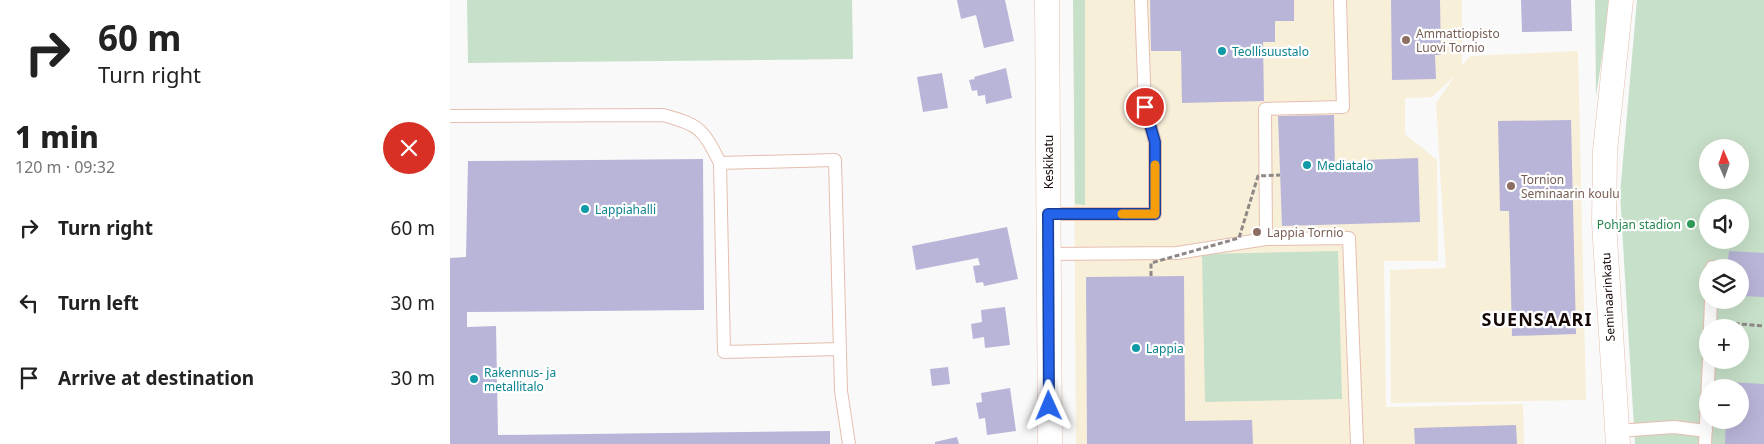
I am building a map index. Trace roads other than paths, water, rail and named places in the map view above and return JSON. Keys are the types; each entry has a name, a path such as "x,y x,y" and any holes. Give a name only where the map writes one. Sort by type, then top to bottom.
{"street":[{"name":"Keskikatu","path":"1047,0 1050,444"},
{"name":"Seminaarinkatu","path":"1618,437 1604,214 1605,151 1621,0"}],"lane":[{"path":"1048,214 1155,214 1155,142 1145,107 1142,0"},
{"path":"1266,239 1265,109 1343,107 1340,0"},
{"path":"450,116 663,115 690,122 707,138 720,163 724,352 839,349"},
{"path":"720,163 835,160 839,349 841,391 848,444"},
{"path":"1048,254 1177,253 1266,239 1349,238 1357,444"},
{"path":"1618,437 1674,427 1705,438 1708,369"}],"place":[{"name":"Ammattiopisto Luovi Tornio","path":"1406,40"},
{"name":"Teollisuustalo","path":"1222,51"},
{"name":"Mediatalo","path":"1307,165"},
{"name":"Tornion Seminaarin koulu","path":"1511,186"},
{"name":"Lappiahalli","path":"585,209"},
{"name":"Pohjan stadion","path":"1691,224"},
{"name":"Lappia Tornio","path":"1257,232"},
{"name":"Lappia","path":"1136,348"},
{"name":"Rakennus- ja metallitalo","path":"474,379"}],"district":[{"name":"SUENSAARI","path":"1537,319"}]}
